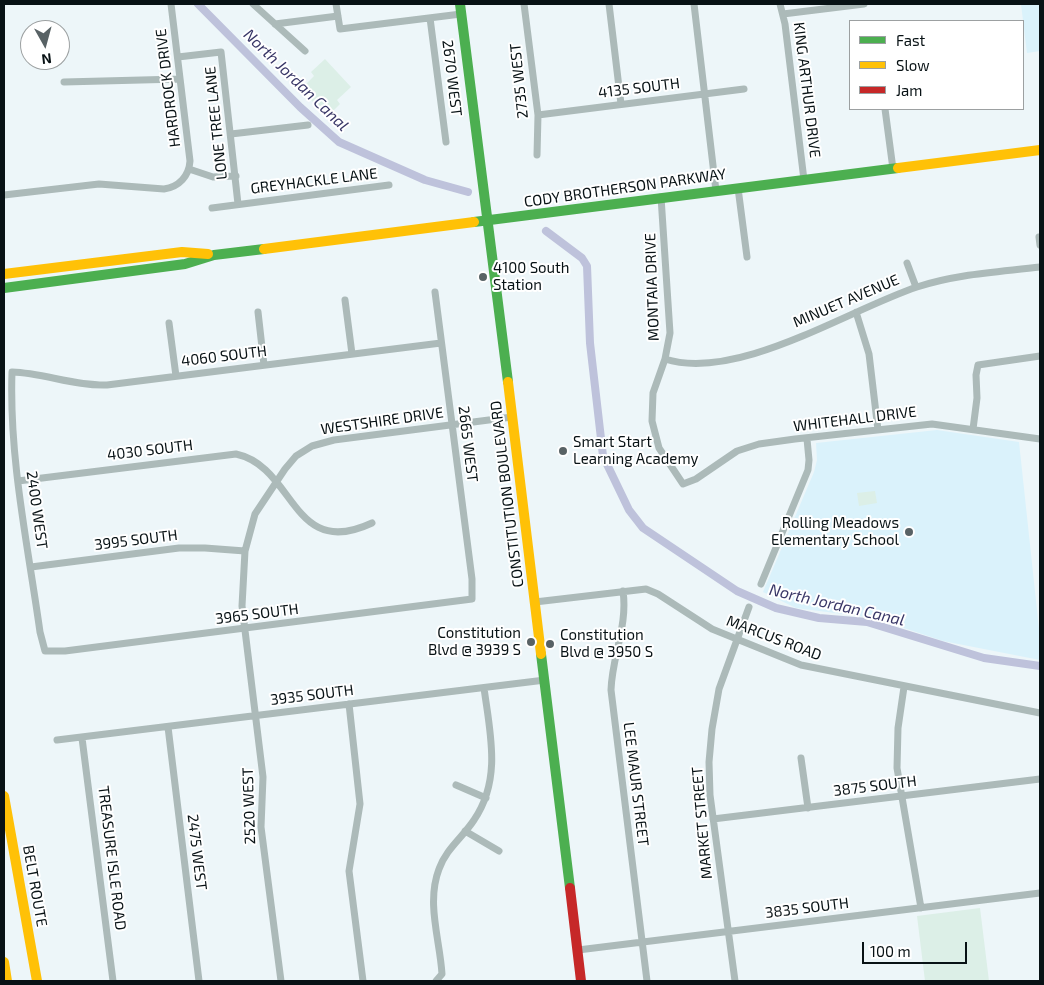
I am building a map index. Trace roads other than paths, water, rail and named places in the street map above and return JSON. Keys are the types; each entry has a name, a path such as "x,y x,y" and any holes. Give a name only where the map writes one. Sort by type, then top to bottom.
{"main road":[{"name":"CONSTITUTION BOULEVARD","path":"460,9 489,221 581,981"},
{"name":"CODY BROTHERSON PARKWAY","path":"4,288 185,264 214,255 1040,150"},
{"name":"CODY BROTHERSON PARKWAY","path":"4,274 182,252 214,255"},
{"name":"BELT ROUTE","path":"4,796 37,981"},
{"path":"4,962 7,981"}],"street":[{"name":"HARDROCK DRIVE","path":"171,4 190,161 189,169"},
{"path":"253,4 305,51"},
{"path":"336,4 340,29 430,18 460,9"},
{"name":"2735 WEST","path":"524,4 538,115 537,155"},
{"path":"609,4 621,104"},
{"path":"694,4 716,190"},
{"name":"KING ARTHUR DRIVE","path":"780,4 783,14 804,180"},
{"path":"783,14 864,4"},
{"path":"275,24 338,16"},
{"name":"2670 WEST","path":"430,18 446,142"},
{"name":"LONE TREE LANE","path":"178,57 221,52 238,204"},
{"path":"64,82 180,79"},
{"name":"4135 SOUTH","path":"538,115 744,89"},
{"path":"885,110 893,168"},
{"path":"231,134 308,125"},
{"path":"4,195 99,184 169,188 179,183 189,169 213,177 236,176"},
{"name":"GREYHACKLE LANE","path":"212,208 389,186"},
{"path":"738,188 747,257"},
{"name":"MONTAIA DRIVE","path":"661,197 670,323 665,359 653,393 652,421 659,448 684,484"},
{"path":"907,263 916,287"},
{"name":"MINUET AVENUE","path":"665,359 689,364 758,353 916,287 960,277 1040,267"},
{"name":"2665 WEST","path":"435,292 472,579 472,599"},
{"path":"345,300 352,354"},
{"path":"258,312 264,365"},
{"path":"856,312 870,354 878,430"},
{"path":"169,323 176,376"},
{"name":"4060 SOUTH","path":"12,372 32,372 90,385 442,343"},
{"path":"973,429 977,398 976,372 978,365 1040,356"},
{"name":"2400 WEST","path":"12,372 11,395 18,481 40,632 45,651"},
{"name":"WESTSHIRE DRIVE","path":"244,629 242,592 245,551 256,514 275,482 296,456 312,446 323,442 512,417"},
{"name":"WHITEHALL DRIVE","path":"684,484 696,479 724,458 744,448 766,443 932,424 1040,439"},
{"path":"761,584 808,470 810,460 808,439"},
{"name":"4030 SOUTH","path":"18,481 236,454 257,462 303,515 318,529 342,532 360,529 372,523"},
{"name":"3995 SOUTH","path":"31,567 185,548 245,551"},
{"name":"MARCUS ROAD","path":"535,602 641,589 654,592 712,629 786,660 816,669 1040,713"},
{"name":"LEE MAUR STREET","path":"623,591 625,617 612,675 611,690 647,981"},
{"name":"3965 SOUTH","path":"45,651 65,652 472,599"},
{"name":"MARKET STREET","path":"735,981 727,932 709,776 712,728 720,689 749,607"},
{"name":"2520 WEST","path":"244,629 263,777 261,827 281,981"},
{"name":"3935 SOUTH","path":"57,740 545,680"},
{"path":"904,687 897,744 900,796 921,908"},
{"path":"438,980 441,969 434,907 436,882 446,855 473,822 486,798 493,766 484,688"},
{"path":"348,704 360,804 350,871 363,981"},
{"name":"2475 WEST","path":"168,727 199,981"},
{"name":"TREASURE ISLE ROAD","path":"82,738 113,981"},
{"path":"801,758 808,808"},
{"name":"3875 SOUTH","path":"713,820 1040,779"},
{"path":"456,784 486,798"},
{"path":"465,831 499,851"},
{"name":"3835 SOUTH","path":"578,950 1040,893"}],"waterway":[{"name":"North Jordan Canal","path":"198,4 300,107 339,142 425,180 468,192"},
{"name":"North Jordan Canal","path":"546,231 582,258 587,266 590,343 603,456 629,510 643,528 737,591 776,608 819,618 867,622 984,658 1040,666"}],"place":[{"name":"4100 South Station","path":"483,277"},
{"name":"Smart Start Learning Academy","path":"563,451"},
{"name":"Rolling Meadows Elementary School","path":"909,532"},
{"name":"Constitution Blvd @ 3939 S","path":"531,642"},
{"name":"Constitution Blvd @ 3950 S","path":"550,644"}]}
